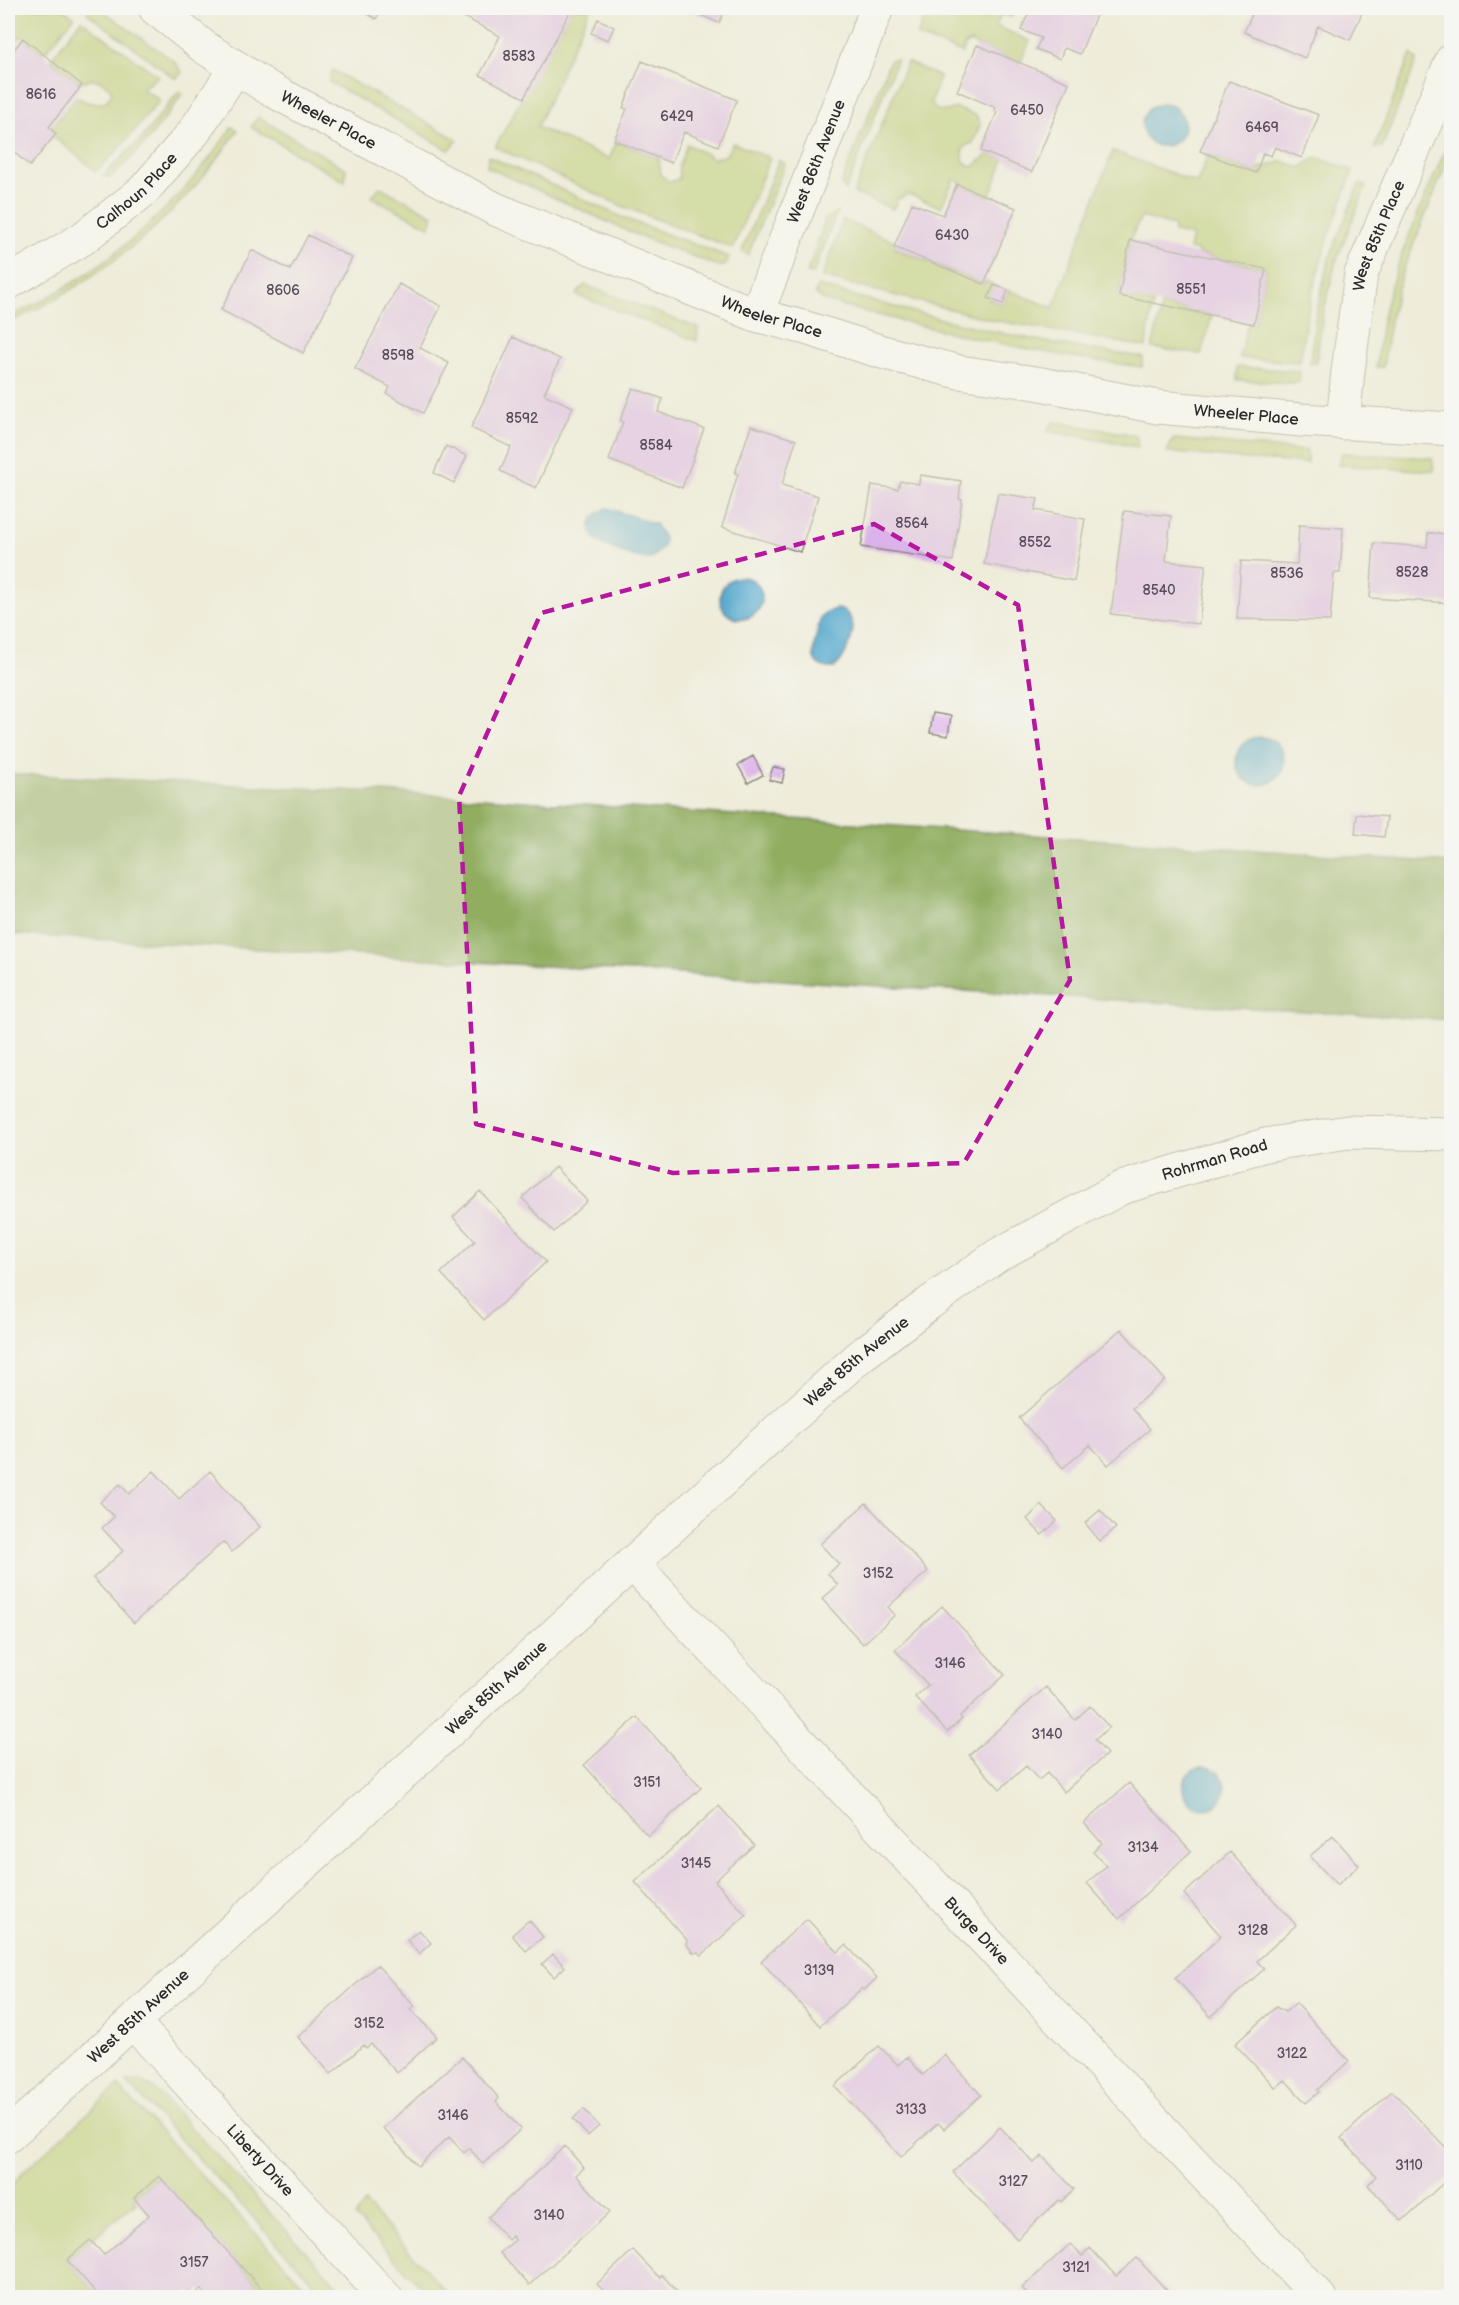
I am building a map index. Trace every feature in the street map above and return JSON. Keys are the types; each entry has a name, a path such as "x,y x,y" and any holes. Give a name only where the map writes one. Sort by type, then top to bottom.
{"street":[{"name":"Wheeler Place","path":"155,8 204,47 270,89 495,209 756,315 959,372 1036,383 1158,407 1343,423 1452,429"},
{"name":"West 86th Avenue","path":"756,315 877,8"},
{"name":"West 85th Place","path":"1343,423 1361,274 1452,60"},
{"name":"Calhoun Place","path":"8,283 82,239 143,191 194,132 236,67"},
{"name":"Rohrman Road","path":"998,1255 1121,1188 1265,1145 1347,1132 1452,1134"},
{"name":"West 85th Avenue","path":"8,2136 859,1357 928,1304 998,1255"},
{"name":"Burge Drive","path":"632,1563 1320,2298"},
{"name":"Liberty Drive","path":"133,2022 386,2298"}],"highlighted area":[{"path":"874,524 1018,605 1070,980 964,1163 673,1173 476,1124 459,796 541,613"}],"green space":[{"path":"8,8 62,8 74,17 42,53 21,36 14,43 8,38"},
{"path":"92,8 99,8 174,61 182,72 176,79 87,13"},
{"path":"572,8 590,8 537,127 609,159 617,141 659,158 661,175 669,182 679,179 679,166 687,144 713,158 725,156 733,143 770,158 733,248 622,206 495,147"},
{"path":"928,8 1018,8 1011,17 1001,14 996,26 1030,41 1020,63 970,42 965,45 962,53 917,36"},
{"path":"81,20 158,76 142,89 160,100 118,150 96,171 54,137 56,133 51,129 76,97 97,104 106,101 112,92 101,81 78,82 52,61 53,56"},
{"path":"1411,54 1417,60 1382,147 1374,148"},
{"path":"897,59 846,190 841,185 890,60"},
{"path":"907,62 940,77 931,102 936,110 946,111 956,108 977,116 980,125 973,143 967,145 962,151 964,162 973,167 988,154 1004,160 989,197 963,187 959,181 954,179 941,207 908,194 897,200 893,209 854,193"},
{"path":"332,70 458,140 449,150 329,82"},
{"path":"179,91 182,94 140,149 110,178 103,176 143,137"},
{"path":"258,117 346,169 345,182 251,127"},
{"path":"232,127 238,130 191,191 136,243 76,287 8,323 8,317 74,282 134,238 187,186"},
{"path":"1451,136 1451,152 1402,273 1391,315 1383,367 1376,367 1383,317 1396,270"},
{"path":"1113,151 1197,183 1208,154 1255,173 1257,169 1283,161 1300,168 1316,157 1353,171 1313,288 1300,362 1239,358 1248,323 1254,324 1266,269 1198,254 1198,251 1189,249 1192,236 1174,232 1174,226 1141,217 1130,240 1119,295 1153,303 1146,347 993,320 822,277 843,220 896,242 894,248 984,284 986,281 994,285 989,299 1003,304 1008,290 1053,308"},
{"path":"488,156 626,219 729,257 725,266 718,266 632,233 487,167"},
{"path":"779,160 785,164 748,255 742,251"},
{"path":"1359,184 1366,186 1336,261 1323,314 1316,363 1310,364 1316,314 1329,259"},
{"path":"380,187 433,215 430,227 371,197"},
{"path":"837,212 813,274 807,273 826,218"},
{"path":"585,285 698,328 697,341 576,295"},
{"path":"818,286 1020,337 1143,357 1142,367 1022,348 903,321 825,301 815,293"},
{"path":"1162,305 1212,316 1201,354 1152,348"},
{"path":"1237,367 1300,371 1299,382 1237,380"},
{"path":"1054,422 1136,435 1138,447 1047,431"},
{"path":"1173,439 1307,451 1307,463 1167,452"},
{"path":"1342,453 1432,458 1434,471 1338,465"},
{"path":"8,774 421,794 1451,863 1451,1020 8,934"},
{"path":"140,2081 154,2088 344,2293 339,2297 327,2297 127,2082"},
{"path":"118,2086 315,2297 262,2297 266,2294 158,2176 134,2198 136,2202 67,2260 101,2297 8,2298 8,2186"},
{"path":"365,2203 451,2297 431,2297 355,2217"}],"water":[{"path":"1163,104 1171,105 1178,110 1183,117 1183,133 1178,140 1171,145 1163,146 1155,145 1148,140 1143,133 1142,125 1143,117 1148,110 1155,105"},
{"path":"608,508 655,524 664,538 663,547 651,559 625,554 595,539 590,528 593,518"},
{"path":"741,577 749,578 756,583 761,590 761,606 756,613 749,618 741,619 733,618 726,613 721,606 720,598 721,590 726,583 733,578"},
{"path":"837,609 845,611 853,625 847,650 834,668 816,662 813,652 822,617 828,611"},
{"path":"1255,737 1265,737 1280,747 1284,761 1283,770 1274,781 1265,785 1255,785 1240,775 1236,766 1236,756 1246,741"},
{"path":"1204,1767 1212,1768 1219,1773 1224,1780 1224,1796 1219,1803 1212,1808 1204,1809 1196,1808 1189,1803 1184,1796 1183,1788 1184,1780 1189,1773 1196,1768"}],"building":[{"path":"358,8 382,8 376,19"},
{"path":"469,8 572,8 524,98 480,75 500,36 464,17"},
{"path":"684,8 726,8 719,23"},
{"path":"1031,8 1099,8 1080,54 1064,48 1060,59 1036,49 1041,38 1021,30"},
{"path":"1255,8 1364,8 1350,40 1318,26 1305,58 1244,32"},
{"path":"598,19 614,27 608,40 591,33"},
{"path":"23,38 82,85 49,127 56,134 30,166 8,147 8,57"},
{"path":"977,45 1069,83 1032,172 981,151 997,112 996,108 957,91"},
{"path":"642,61 737,100 718,146 684,132 671,163 614,140 627,109 623,108"},
{"path":"1229,81 1319,115 1302,158 1275,147 1271,156 1263,153 1256,173 1200,151"},
{"path":"957,184 1016,208 984,284 894,247 912,203 943,215"},
{"path":"308,235 352,258 303,353 221,310 252,250 290,270"},
{"path":"1130,240 1266,269 1254,324 1119,296"},
{"path":"399,284 441,306 420,348 449,363 423,413 387,394 390,387 355,369"},
{"path":"994,285 1008,290 1003,304 988,298"},
{"path":"513,337 560,359 544,394 573,407 536,488 500,471 511,447 471,428"},
{"path":"633,388 663,399 658,412 704,429 682,488 609,460 623,422 620,421"},
{"path":"751,426 796,440 782,485 818,496 800,552 722,527 738,474 735,473"},
{"path":"446,446 467,456 454,483 434,473"},
{"path":"920,475 961,481 959,499 962,499 953,561 861,547 872,485 898,489 900,481 919,484"},
{"path":"998,493 1038,499 1035,510 1085,519 1074,581 984,564"},
{"path":"1124,511 1171,516 1166,561 1206,565 1199,624 1111,614"},
{"path":"1299,525 1343,528 1340,573 1334,573 1330,621 1237,619 1241,561 1297,564"},
{"path":"1428,533 1452,534 1452,603 1370,598 1374,543 1427,547"},
{"path":"933,713 951,716 948,736 930,733"},
{"path":"753,756 763,775 748,783 738,765"},
{"path":"773,767 785,769 782,783 769,780"},
{"path":"1357,814 1387,817 1384,837 1355,834"},
{"path":"555,1167 587,1201 554,1232 522,1198"},
{"path":"480,1191 546,1262 484,1320 441,1273 475,1241 453,1217"},
{"path":"1121,1329 1165,1380 1132,1408 1150,1429 1108,1465 1090,1445 1063,1468 1019,1418"},
{"path":"154,1471 179,1499 210,1471 260,1527 232,1552 223,1542 134,1623 93,1578 123,1551 102,1528 114,1517 100,1502 120,1484 129,1494"},
{"path":"866,1503 928,1571 888,1607 895,1615 863,1644 822,1599 838,1585 828,1574 839,1564 820,1544"},
{"path":"1041,1505 1057,1521 1042,1535 1027,1519"},
{"path":"1100,1510 1116,1528 1100,1541 1085,1523"},
{"path":"942,1606 1005,1675 960,1716 962,1719 947,1732 915,1697 928,1685 895,1650"},
{"path":"1046,1687 1075,1720 1090,1706 1109,1727 1095,1740 1107,1754 1064,1792 1047,1773 1039,1780 1026,1766 1000,1789 969,1755"},
{"path":"637,1717 701,1788 648,1836 584,1765"},
{"path":"1129,1783 1191,1851 1119,1919 1087,1883 1106,1866 1093,1852 1102,1843 1084,1823"},
{"path":"719,1806 754,1845 715,1881 746,1915 702,1955 698,1952 694,1953 686,1944 687,1940 635,1882"},
{"path":"1333,1836 1359,1865 1337,1885 1310,1856"},
{"path":"1230,1852 1296,1925 1257,1961 1264,1969 1211,2017 1175,1978 1221,1936 1184,1894"},
{"path":"807,1919 838,1952 846,1945 877,1978 864,1990 862,1988 820,2026 761,1961"},
{"path":"529,1920 543,1937 526,1951 512,1935"},
{"path":"419,1930 431,1943 419,1954 407,1940"},
{"path":"553,1954 565,1967 554,1977 542,1964"},
{"path":"377,1965 414,2006 410,2009 437,2037 397,2073 371,2044 366,2048 364,2045 331,2074 298,2037"},
{"path":"1296,2003 1349,2061 1306,2103 1285,2080 1276,2088 1235,2044 1276,2007 1285,2012"},
{"path":"879,2046 898,2065 907,2057 923,2075 945,2055 981,2095 944,2129 938,2123 901,2157 835,2086"},
{"path":"462,2057 499,2098 496,2102 521,2129 483,2164 469,2148 464,2153 449,2137 418,2166 383,2128"},
{"path":"1392,2091 1452,2154 1452,2175 1402,2221 1368,2185 1376,2176 1341,2138"},
{"path":"584,2109 599,2126 588,2136 573,2119"},
{"path":"1000,2127 1034,2163 1042,2156 1074,2189 1017,2239 953,2172"},
{"path":"565,2146 584,2168 576,2175 610,2212 529,2285 500,2253 515,2240 512,2236 508,2240 488,2217"},
{"path":"159,2176 266,2294 262,2298 209,2298 201,2289 193,2296 189,2291 182,2298 101,2298 67,2260 90,2240 104,2255 149,2215 134,2198"},
{"path":"1070,2244 1082,2256 1090,2248 1116,2276 1137,2258 1171,2295 1168,2298 1031,2298 1022,2288"},
{"path":"633,2250 660,2278 662,2275 683,2298 610,2298 597,2284"}]}
